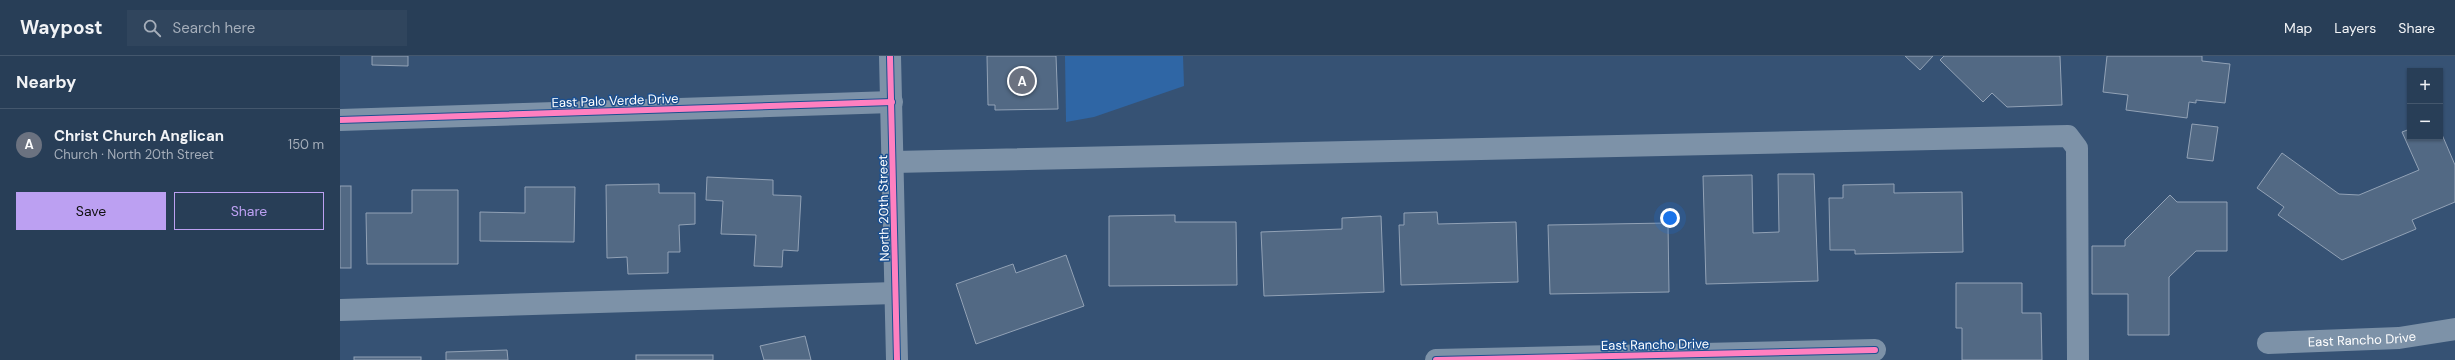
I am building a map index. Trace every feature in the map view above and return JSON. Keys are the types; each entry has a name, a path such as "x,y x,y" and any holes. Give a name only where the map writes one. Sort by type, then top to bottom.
{"street":[{"name":"North 20th Street","path":"890,56 894,162 897,360"},
{"name":"East Palo Verde Drive","path":"340,120 892,102"},
{"path":"894,162 2068,136 2078,148 2078,360"},
{"path":"340,310 895,293"},
{"name":"East Rancho Drive","path":"2268,343 2399,338 2455,329"},
{"name":"East Rancho Drive","path":"1436,360 1875,350"}],"shaded area":[{"path":"1065,56 1183,56 1184,86 1094,117 1066,122"}],"building":[{"path":"372,56 408,56 408,66 372,65"},
{"path":"987,56 1056,56 1058,109 995,110 995,105 988,105"},
{"path":"1905,56 1933,56 1920,70"},
{"path":"1944,56 2060,56 2062,105 2007,107 1992,93 1983,102 1940,60"},
{"path":"2107,56 2202,56 2202,61 2230,64 2225,103 2196,100 2196,103 2189,102 2187,118 2126,110 2128,95 2103,92"},
{"path":"2192,124 2218,127 2213,161 2187,158"},
{"path":"2407,130 2407,140 2443,140 2443,137 2455,165 2455,202 2412,220 2416,229 2342,260 2278,215 2284,207 2257,188 2282,153 2339,194 2359,195 2419,170 2402,132"},
{"path":"1778,174 1814,174 1818,281 1706,284 1703,176 1752,175 1753,233 1779,232"},
{"path":"707,177 773,180 773,195 801,196 798,251 783,250 782,267 754,266 756,235 721,234 723,201 706,200"},
{"path":"659,184 659,193 695,193 695,224 679,225 680,252 668,252 668,273 628,274 627,257 607,258 606,185"},
{"path":"1894,184 1894,193 1962,192 1963,252 1855,254 1855,250 1830,250 1829,198 1843,198 1843,185"},
{"path":"340,186 351,186 351,268 340,268"},
{"path":"525,187 575,187 574,242 480,241 480,212 525,213"},
{"path":"412,190 458,190 458,264 367,264 366,213 412,213"},
{"path":"2170,195 2177,202 2227,202 2227,251 2196,251 2169,277 2169,335 2128,335 2128,294 2092,294 2092,246 2125,246 2125,240"},
{"path":"1437,212 1438,224 1516,222 1518,282 1401,285 1399,225 1404,225 1404,213"},
{"path":"1175,215 1175,222 1236,222 1237,285 1109,286 1109,216"},
{"path":"1381,216 1384,292 1264,296 1261,232 1342,229 1342,218"},
{"path":"1668,223 1669,292 1550,294 1548,225"},
{"path":"1066,255 1084,306 976,344 956,284 1013,264 1016,273"},
{"path":"1956,283 2022,283 2022,313 2041,313 2042,360 1962,360 1962,328 1956,328"},
{"path":"805,336 811,360 764,360 760,346"},
{"path":"507,350 508,360 446,360 446,352"},
{"path":"636,355 713,355 713,360 636,360"},
{"path":"354,357 421,357 421,360 354,360"}],"cycle path":[{"path":"890,56 897,360"},
{"path":"340,120 892,102"},
{"path":"1436,360 1875,350"}],"place":[{"name":"Christ Church Anglican","path":"1022,81"}]}
